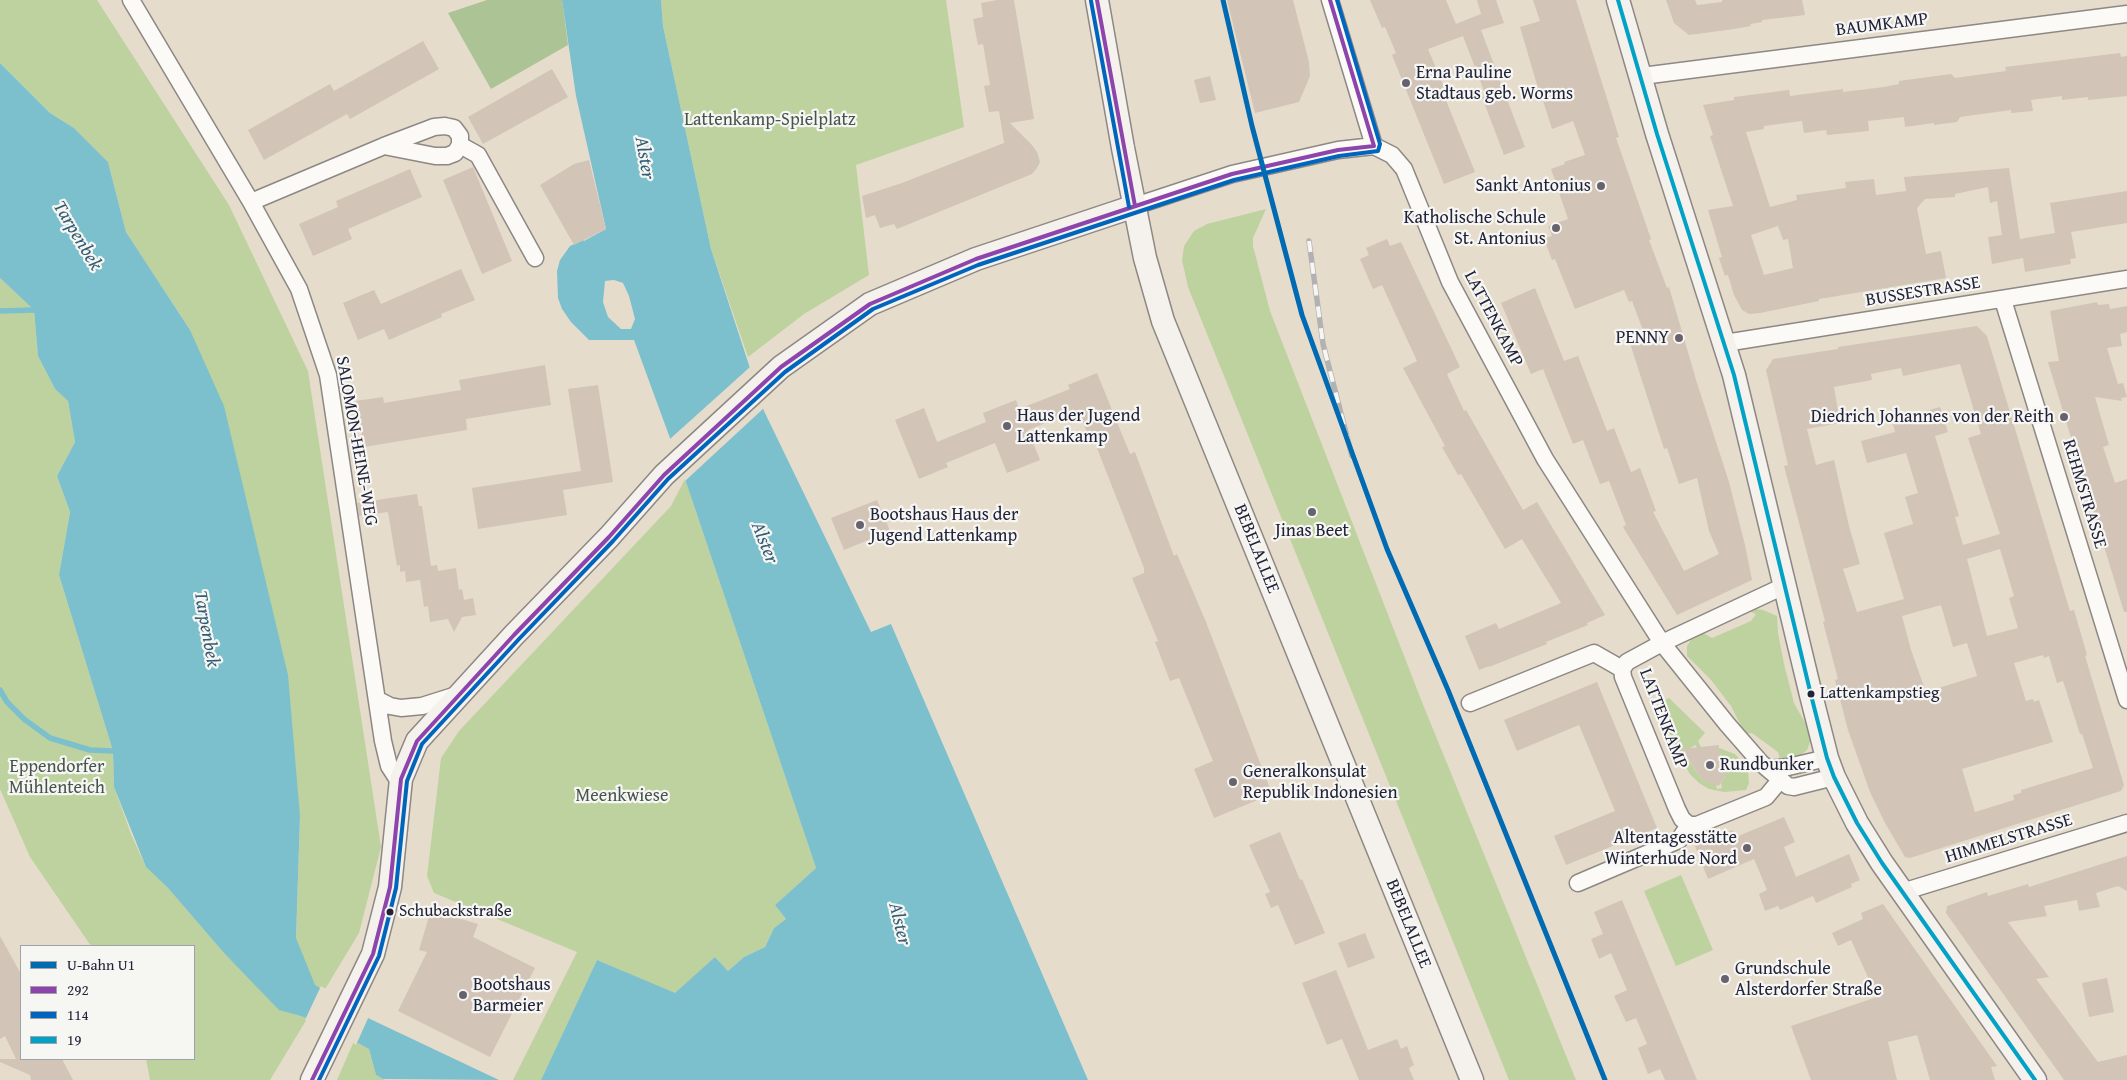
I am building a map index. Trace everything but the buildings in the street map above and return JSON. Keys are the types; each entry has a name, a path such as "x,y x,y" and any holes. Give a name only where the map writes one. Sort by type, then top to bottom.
{"street":[{"name":"SALOMON-HEINE-WEG","path":"131,0 251,202 299,289 328,375 386,757 389,766 400,783"},
{"name":"BEBELALLEE","path":"1096,0 1134,206 1145,258 1163,321 1472,1080"},
{"path":"312,1080 330,1040 374,954 385,912 393,864 400,783 405,766 417,741 678,462 781,367 870,304 976,259 1232,174 1338,150 1374,146 1330,0"},
{"path":"1618,0 1658,134 1725,343 1784,586 1831,768 1857,823 1902,892 2035,1080"},
{"name":"BAUMKAMP","path":"1642,76 2127,14"},
{"path":"251,202 384,146 434,127 445,126 454,128 460,136 460,145 455,153 447,156 435,156 384,146"},
{"path":"460,145 478,155 535,258"},
{"name":"LATTENKAMP","path":"1374,146 1392,154 1404,169 1450,282 1545,459 1662,643 1727,724 1775,774"},
{"name":"BUSSESTRASSE","path":"1725,343 2127,280"},
{"name":"REHMSTRASSE","path":"2002,300 2127,700"},
{"name":"LATTENKAMP","path":"1689,825 1682,819 1677,809 1623,677 1622,669 1627,662 1662,643 1784,586"},
{"path":"1470,703 1594,653 1622,669"},
{"path":"378,700 390,706 401,708 427,704 460,694"},
{"path":"1578,883 1679,840 1689,825 1697,825 1766,797 1775,774 1788,767 1831,768"},
{"name":"HIMMELSTRASSE","path":"1902,892 2127,823"}],"green space":[{"name":"Eppendorfer Mühlenteich","path":"0,0 97,0 229,205 308,371 381,847 359,933 270,1080 150,1080 146,1060 195,1060 195,945 90,945 30,857 0,789 0,278 34,310 38,356 55,389 68,401 75,442 57,476 70,512 59,575 113,751 114,787 131,834 146,867 168,888 223,952 270,999 295,971 300,816 190,330 126,232 108,162 74,128 50,113 0,63"},
{"path":"487,0 562,0 568,45 491,89 448,13"},
{"name":"Lattenkamp-Spielplatz","path":"661,0 946,0 964,127 856,165 869,275 804,314 748,357 711,249 663,26"},
{"path":"1266,209 1253,238 1253,246 1270,311 1422,702 1576,1080 1509,1080 1188,287 1182,260 1184,246 1194,231 1207,224"},
{"name":"Meenkwiese","path":"685,479 816,868 775,905 786,919 774,928 765,947 744,957 728,971 715,957 675,994 597,960 541,1080 513,1080 577,952 434,893 427,876 441,758 459,731 671,506"},
{"path":"1749,608 1763,610 1777,616 1784,664 1794,703 1808,728 1811,739 1807,750 1797,758 1785,761 1780,759 1778,752 1752,733 1745,734 1731,706 1711,680 1687,656 1687,646 1694,635 1700,631 1712,638 1751,621 1756,614 1751,612"},
{"path":"1669,698 1705,733 1698,741 1701,747 1698,749 1695,745 1684,753 1702,780 1716,784 1717,789 1722,788 1721,783 1728,770 1726,761 1719,753 1719,748 1735,754 1743,763 1748,772 1749,783 1746,790 1724,792 1709,789 1699,783 1689,773 1667,728 1662,702"},
{"path":"1681,875 1713,950 1676,966 1644,891"},
{"path":"354,1041 369,1049 376,1075 385,1080 337,1080"}],"water":[{"name":"Alster","path":"562,0 661,0 663,26 711,249 764,411 871,632 891,624 1088,1080 541,1080 597,960 675,993 715,957 728,971 744,957 765,947 774,928 786,919 775,905 816,868 685,479 634,340 589,340 571,322 562,309 558,298 557,271 560,260 570,246 606,229 576,96","holes":["614,280 623,283 629,296 635,319 631,329 621,329 608,317 603,302 605,281"]},
{"name":"Eppendorfer Mühlenteich","path":"0,63 50,113 74,128 108,162 126,232 190,330 224,406 288,675 300,816 296,938 315,985 368,1018 499,1080 383,1079 376,1075 369,1049 354,1041 356,1037 301,1016 279,1010 223,952 168,888 146,867 114,787 113,751 59,575 70,512 57,476 75,442 68,401 55,389 38,356 34,310 0,278"}],"pier":[{"path":"750,367 764,408 685,481 670,439"},
{"path":"321,986 369,1016 356,1045 352,1042 353,1038 305,1020"}],"waterway":[{"path":"0,311 34,310"},
{"path":"0,690 7,702 24,719 50,738 90,750 113,751"}],"railway":[{"path":"1309,241 1323,344 1352,456"}],"metro line":[{"name":"U1","path":"1223,0 1252,126 1302,315 1387,549 1448,690 1605,1080"}],"transit line":[{"name":"292","path":"1097,0 1135,206"},
{"name":"292","path":"312,1080 373,954 390,887 401,779 417,741 514,635 609,537 664,475 781,367 870,304 976,259 1232,174 1338,150 1374,146 1330,0"},
{"name":"114","path":"319,1080 379,956 396,888 407,781 422,744 613,541 668,479 785,372 873,309 978,265 1234,180 1339,156 1378,151 1380,144 1337,0"},
{"name":"19","path":"1618,0 1657,134 1734,375 1811,695 1827,758 1834,777 1857,823 1882,863 2035,1080"},
{"name":"114","path":"1091,1 1129,207"}],"place":[{"name":"Erna Pauline Stadtaus geb. Worms","path":"1406,83"},
{"name":"Sankt Antonius","path":"1601,186"},
{"name":"Katholische Schule St. Antonius","path":"1556,228"},
{"name":"PENNY","path":"1679,338"},
{"name":"Diedrich Johannes von der Reith","path":"2064,417"},
{"name":"Haus der Jugend Lattenkamp","path":"1007,426"},
{"name":"Jinas Beet","path":"1312,512"},
{"name":"Bootshaus Haus der Jugend Lattenkamp","path":"860,525"},
{"name":"Lattenkampstieg","path":"1811,694"},
{"name":"Rundbunker","path":"1710,765"},
{"name":"Generalkonsulat Republik Indonesien","path":"1233,782"},
{"name":"Altentagesstätte Winterhude Nord","path":"1747,848"},
{"name":"Schubackstraße","path":"390,912"},
{"name":"Grundschule Alsterdorfer Straße","path":"1725,979"},
{"name":"Bootshaus Barmeier","path":"463,995"}],"water label":[{"name":"Tarpenbek","path":"77,236"},
{"name":"Tarpenbek","path":"206,629"}]}
